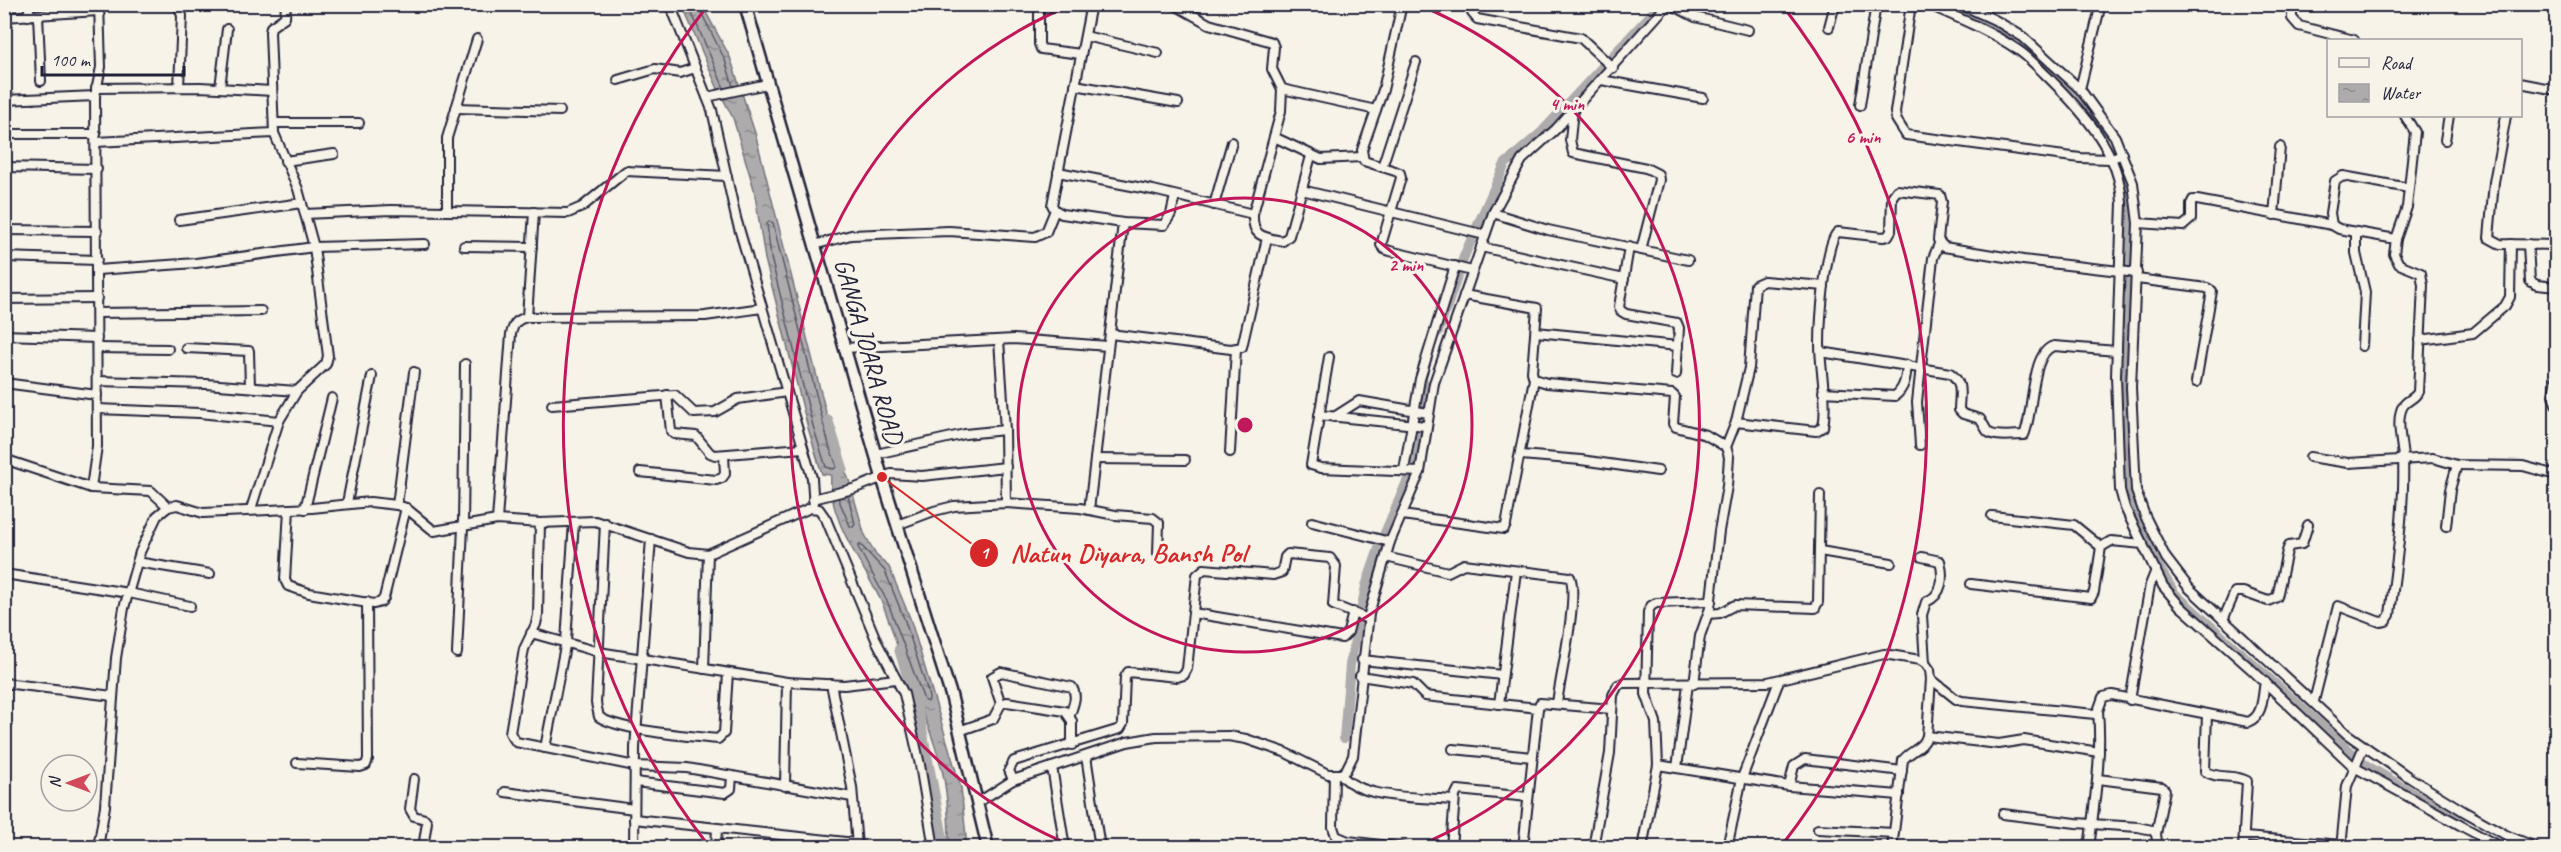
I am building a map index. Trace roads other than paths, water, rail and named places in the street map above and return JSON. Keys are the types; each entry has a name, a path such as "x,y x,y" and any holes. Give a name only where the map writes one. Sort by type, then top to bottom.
{"main road":[{"name":"GANGA JOARA ROAD","path":"745,4 882,477 951,695 988,848"}],"street":[{"path":"28,16 30,4"},
{"path":"178,4 182,16 180,87"},
{"path":"251,509 279,421 297,391 326,363 328,356 314,247 302,203 274,133 270,32 271,27 285,18 286,4"},
{"path":"670,4 707,97 762,308 812,478 814,508"},
{"path":"1039,4 1041,49 1081,54"},
{"path":"1091,4 1052,205 1062,214 1123,223 1164,225 1171,214 1175,196"},
{"path":"1173,4 1209,24 1272,42 1274,47 1272,69 1282,88 1281,111 1253,214 1255,232 1267,238 1282,241 1289,236 1311,156"},
{"path":"1362,157 1383,90 1402,4"},
{"path":"1473,4 1472,13 1477,19 1572,35 1588,43 1609,64"},
{"path":"1481,246 1478,233 1493,213 1522,160 1573,111 1601,80 1609,64 1669,4 1695,17 1748,30"},
{"path":"1829,27 1835,4"},
{"path":"1860,105 1876,4"},
{"path":"1911,4 1895,111 1896,119 1906,135 1913,138 2057,156 2115,157"},
{"path":"1927,4 1970,22 2027,56 2084,114 2133,183 2138,223 2117,351 2118,477 2126,508 2169,595 2356,765 2502,848"},
{"path":"1960,4 1995,20 2023,37 2079,89 2110,128 2122,190 2131,274 2136,491 2145,516 2166,558 2182,582 2314,701 2340,729 2363,749 2506,836 2538,848"},
{"path":"2079,89 2101,4"},
{"path":"2292,4 2292,18 2299,26 2350,39"},
{"path":"4,17 98,8 101,67 96,92 97,409 96,456 91,488"},
{"path":"38,15 41,81"},
{"path":"220,88 227,29"},
{"path":"1085,36 1158,53"},
{"path":"447,211 447,138 477,39"},
{"path":"1382,167 1416,62"},
{"path":"618,80 655,69 680,73 695,68"},
{"path":"1601,80 1703,98"},
{"path":"2522,83 2556,90"},
{"path":"707,97 767,84"},
{"path":"1075,85 1178,103"},
{"path":"4,100 180,87 272,91"},
{"path":"1282,88 1376,110"},
{"path":"456,108 560,111"},
{"path":"1573,111 1570,141 1573,153 1646,168 1658,174 1659,180 1641,250"},
{"path":"2314,701 2338,606 2380,622 2389,619 2398,547 2403,461 2400,414 2405,404 2416,397 2418,392 2423,278 2421,273 2399,264 2396,260 2396,240 2407,207 2415,132 2405,117"},
{"path":"2445,140 2449,117"},
{"path":"2506,117 2489,238 2493,242 2511,244 2556,245"},
{"path":"274,123 358,123"},
{"path":"4,134 96,138 274,133"},
{"path":"1274,137 1311,156 1329,159 1362,157 1369,164 1400,173 1401,178 1381,245 1384,249 1463,268"},
{"path":"1214,205 1232,142"},
{"path":"2274,215 2280,147"},
{"path":"285,161 334,154"},
{"path":"4,167 97,169"},
{"path":"305,214 391,210 577,211 626,171 727,176"},
{"path":"1058,172 1253,214"},
{"path":"2332,225 2330,213 2335,182 2338,177 2347,176 2409,188"},
{"path":"1302,190 1478,233"},
{"path":"1736,422 1821,430 1825,421 1821,352 1824,286 1834,234 1838,232 1888,236 1891,231 1892,197 1897,190 1940,195 1940,244 1933,258 1917,402 1920,445"},
{"path":"2138,223 2182,226 2191,219 2193,200 2332,225 2338,229 2396,240"},
{"path":"179,220 302,203"},
{"path":"814,245 851,234 949,231 1035,237 1046,232 1055,210"},
{"path":"527,317 534,212"},
{"path":"1493,213 1548,230 1688,260"},
{"path":"1089,510 1123,223"},
{"path":"4,230 97,231"},
{"path":"2355,232 2355,253 2365,292 2362,345"},
{"path":"1110,334 1236,349 1244,343 1267,238"},
{"path":"97,270 196,263 314,247 425,244"},
{"path":"1940,244 1944,247 2131,274 2207,288 2211,291 2196,382"},
{"path":"2420,340 2473,333 2505,306 2511,297 2511,244"},
{"path":"2528,244 2530,281 2537,285 2556,287"},
{"path":"464,246 532,247"},
{"path":"1404,470 1421,412 1422,372 1463,268 1481,246"},
{"path":"1481,246 1624,279"},
{"path":"1629,247 1619,307 1626,314 1677,323 1679,328 1676,374"},
{"path":"4,257 97,260"},
{"path":"1337,774 1350,765 1353,756 1368,619 1390,542 1420,472 1418,426 1421,412 1464,296 1463,268"},
{"path":"1677,768 1700,636 1711,601 1727,486 1729,457 1726,447 1736,422 1750,361 1755,285 1764,281 1824,286"},
{"path":"1402,515 1504,529 1506,525 1534,379 1532,372 1538,311 1532,305 1464,296"},
{"path":"4,298 97,298"},
{"path":"496,520 511,334 514,323 527,317 705,316 762,308"},
{"path":"97,313 261,311"},
{"path":"1536,332 1678,346"},
{"path":"4,335 97,338"},
{"path":"845,348 1023,339 1108,345"},
{"path":"999,340 1005,430 1006,503"},
{"path":"1821,352 1950,373 1958,379 1959,410 1963,414 1980,419 1988,431 1994,434 2024,435 2028,425 2031,394 2039,364 2047,348 2055,346 2117,351"},
{"path":"97,348 168,349"},
{"path":"186,348 249,351 250,387"},
{"path":"1230,452 1236,349"},
{"path":"1329,357 1311,465 1321,468 1420,472"},
{"path":"457,653 463,526 465,363"},
{"path":"1823,392 1895,396 1905,383 1907,365"},
{"path":"397,505 414,372"},
{"path":"347,503 372,376"},
{"path":"2556,378 2553,395 2556,404"},
{"path":"1534,379 1548,383 1672,394 1675,398 1673,424 1676,427 1706,435 1726,447"},
{"path":"97,381 297,391"},
{"path":"4,384 97,395"},
{"path":"552,405 668,395 681,398 694,413 715,412 738,399 787,392"},
{"path":"668,395 671,431 696,436 710,453 724,455 803,448"},
{"path":"305,509 332,398"},
{"path":"1334,417 1359,401 1421,412"},
{"path":"97,409 199,413 279,421"},
{"path":"1318,415 1418,426"},
{"path":"876,454 965,434 1005,430"},
{"path":"640,472 716,480 722,478 724,474 724,455"},
{"path":"1521,455 1581,460 1658,471"},
{"path":"2310,457 2348,463 2433,458 2457,465 2523,466 2556,475"},
{"path":"4,459 91,488 152,491 168,507"},
{"path":"1095,459 1185,460"},
{"path":"2446,526 2450,490 2457,465"},
{"path":"813,499 853,489 891,474 922,476 1006,467"},
{"path":"1708,614 1720,613 1735,605 1815,608 1818,602 1820,495"},
{"path":"98,848 105,806 116,658 137,562 154,520 168,507 177,505 203,513 251,509 305,509 360,501 406,508 434,531 496,520 605,523 689,552 708,554 814,508 823,512 877,642 904,694 918,755 934,848"},
{"path":"897,525 954,506 1006,503 1089,510 1153,518 1158,523 1158,554"},
{"path":"289,509 285,580 288,586 367,602 381,602 384,598 406,508"},
{"path":"1992,516 2074,525 2101,547"},
{"path":"546,748 566,641 574,522"},
{"path":"1312,522 1390,542"},
{"path":"540,523 538,615 524,649 510,733 516,742 635,766 679,767 852,797"},
{"path":"605,523 596,703 599,717 637,728 718,739 722,736 729,673"},
{"path":"2223,620 2235,592 2243,592 2268,601 2277,597 2289,546 2302,544 2308,525"},
{"path":"634,848 637,728 651,538"},
{"path":"1971,584 2091,598 2101,547 2110,541 2143,544"},
{"path":"1820,551 1891,563"},
{"path":"1012,780 1009,770 1014,761 1120,729 1123,724 1125,677 1128,672 1177,677 1184,675 1197,575 1204,569 1279,575 1282,572 1285,557 1293,553 1330,558 1336,567 1333,604 1336,608 1368,619"},
{"path":"704,669 708,554"},
{"path":"1386,557 1448,572 1464,564 1570,577 1573,582 1557,703"},
{"path":"1892,848 1904,760 1907,755 1925,744 1927,736 1931,679 1930,670 1925,663 1922,615 1926,602 1936,598 1940,593 1942,569 1940,561 1922,557"},
{"path":"137,562 210,574"},
{"path":"2130,700 2150,585 2156,570"},
{"path":"1499,704 1516,571"},
{"path":"4,574 129,593 190,606"},
{"path":"1642,848 1658,765 1656,722 1646,694 1645,684 1648,612 1656,603 1711,601"},
{"path":"297,763 360,767 366,765 368,759 367,602"},
{"path":"1192,613 1342,638 1348,632 1353,612"},
{"path":"531,633 599,652 787,682 831,684 896,679"},
{"path":"1593,848 1610,753 1613,695 1618,685 1779,681 1884,654 1925,663"},
{"path":"1362,660 1503,675"},
{"path":"1001,704 992,682 992,677 1001,672 1072,687 1075,693 1070,715 1072,745"},
{"path":"1360,676 1413,684 1425,696 1538,708"},
{"path":"1931,679 1956,699 1962,701 2095,714 2098,711"},
{"path":"1727,848 1742,778 1779,681"},
{"path":"785,786 787,682"},
{"path":"2067,848 2088,845 2098,779 2098,711 2103,697 2107,695 2248,722 2260,713 2265,682"},
{"path":"4,683 113,696"},
{"path":"634,819 856,845 852,797 831,684"},
{"path":"959,731 993,719 1001,704 1006,702 1057,709 1070,715"},
{"path":"1522,848 1540,703 1612,709"},
{"path":"2207,714 2205,771 2211,775 2241,778 2247,781 2243,848"},
{"path":"977,803 1012,780 1127,742 1156,737 1228,736 1246,739 1284,752 1322,773 1337,774 1348,783 1380,794 1454,800"},
{"path":"1927,736 1999,744 2024,740 2099,752"},
{"path":"1453,749 1532,757"},
{"path":"2245,837 2341,846 2347,786 2363,749"},
{"path":"1086,756 1100,848"},
{"path":"1789,786 1794,766 1805,759 1902,771"},
{"path":"1658,765 1789,786 1899,795"},
{"path":"1052,767 1065,848"},
{"path":"1337,774 1333,826 1336,836 1347,841 1372,846 1404,848"},
{"path":"635,783 725,793 731,789 732,776"},
{"path":"414,779 410,808 414,816 425,819 426,822 423,848"},
{"path":"2098,779 2162,787 2165,790 2156,834 2158,848"},
{"path":"1451,848 1455,792 1462,789 1528,797"},
{"path":"505,792 634,809"},
{"path":"2003,814 2092,825 2138,827 2152,830 2156,834"},
{"path":"717,828 717,848"},
{"path":"1818,830 1894,833"}],"water":[{"path":"682,5 702,5 730,57 755,133 835,448 849,480 864,533 876,555 889,567 910,618 961,788 967,847 949,847 946,792 935,746 883,605 841,526 831,492 831,475 822,474 765,259 754,189 733,118"}],"waterway":[{"path":"1438,332 1465,254 1505,164 1542,132 1661,4"},
{"path":"1946,4 2009,37 2039,59 2070,91 2103,138"},
{"path":"2120,174 2130,214 2122,384 2125,492 2152,556 2175,594 2364,764 2458,820"},
{"path":"1344,738 1350,665 1366,586 1382,540 1412,470 1423,381"},
{"path":"828,420 843,468"},
{"path":"899,649 920,719 945,848"}],"place":[{"name":"Natun Diyara, Bansh Pol","path":"882,477"}]}
